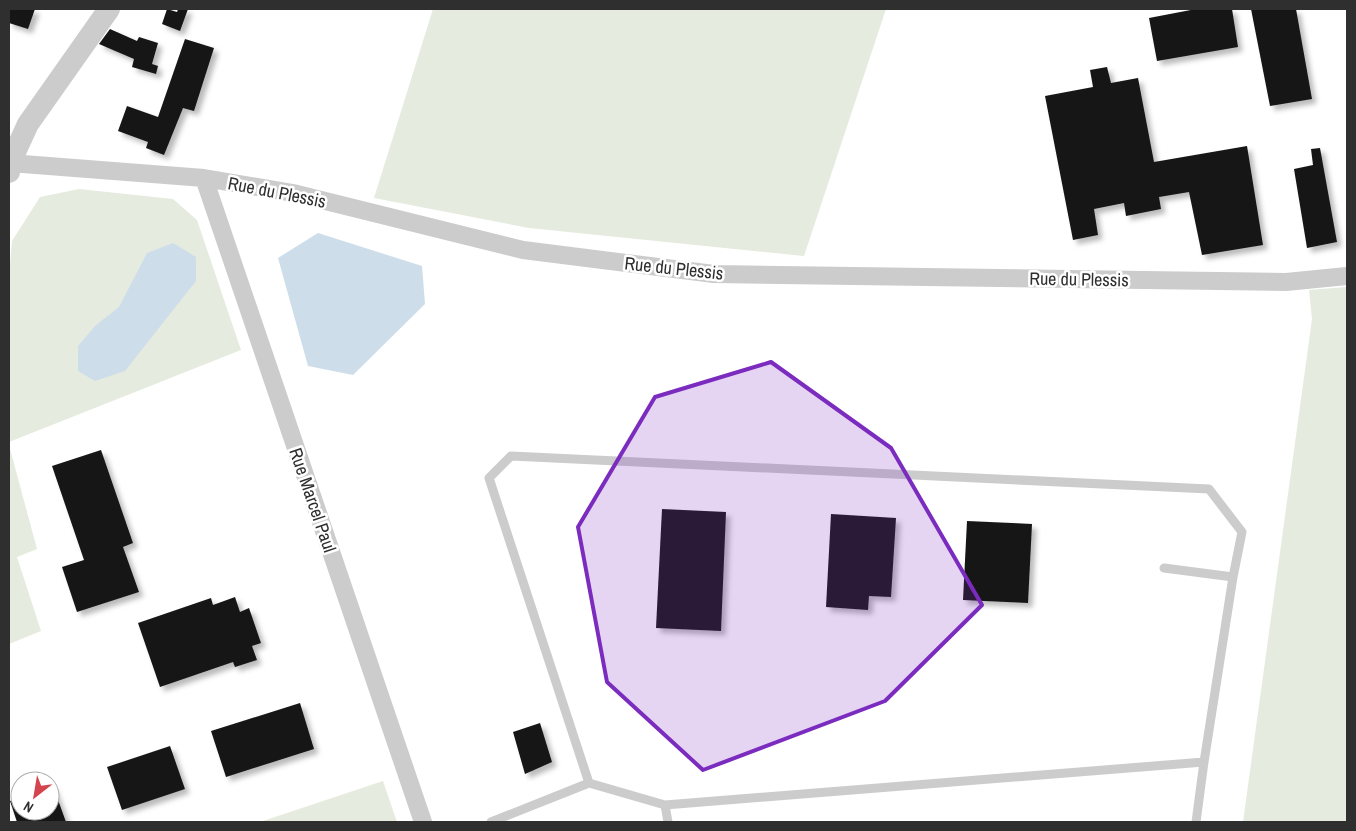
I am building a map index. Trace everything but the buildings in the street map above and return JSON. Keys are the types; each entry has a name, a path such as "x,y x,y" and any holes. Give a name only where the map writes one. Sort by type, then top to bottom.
{"street":[{"path":"10,167 28,124 109,9"},
{"name":"Rue du Plessis","path":"10,167 204,178 293,193 523,250 714,274 1286,282 1347,276"},
{"name":"Rue Marcel Paul","path":"204,178 423,822"}],"lane":[{"path":"589,783 489,478 510,456 1209,489 1242,532 1233,578 1196,822"},
{"path":"1164,568 1233,578"},
{"path":"491,822 589,783 666,805 1204,762"},
{"path":"666,805 668,822"}],"highlighted area":[{"path":"771,362 891,448 982,605 885,701 703,770 607,682 578,527 655,397"}],"shaded area":[{"path":"433,9 886,9 804,256 529,228 374,198"},
{"path":"79,189 173,199 197,220 241,350 9,442 9,276 12,241 40,197"},
{"path":"1347,287 1347,822 1243,822 1312,319 1309,290"},
{"path":"9,445 37,549 17,557 41,631 9,644"},
{"path":"383,781 397,822 260,822"}],"water":[{"path":"318,233 422,266 425,304 353,375 308,366 278,258"},
{"path":"173,243 196,257 196,281 125,371 95,381 78,371 78,346 95,326 119,307 147,253"}]}
